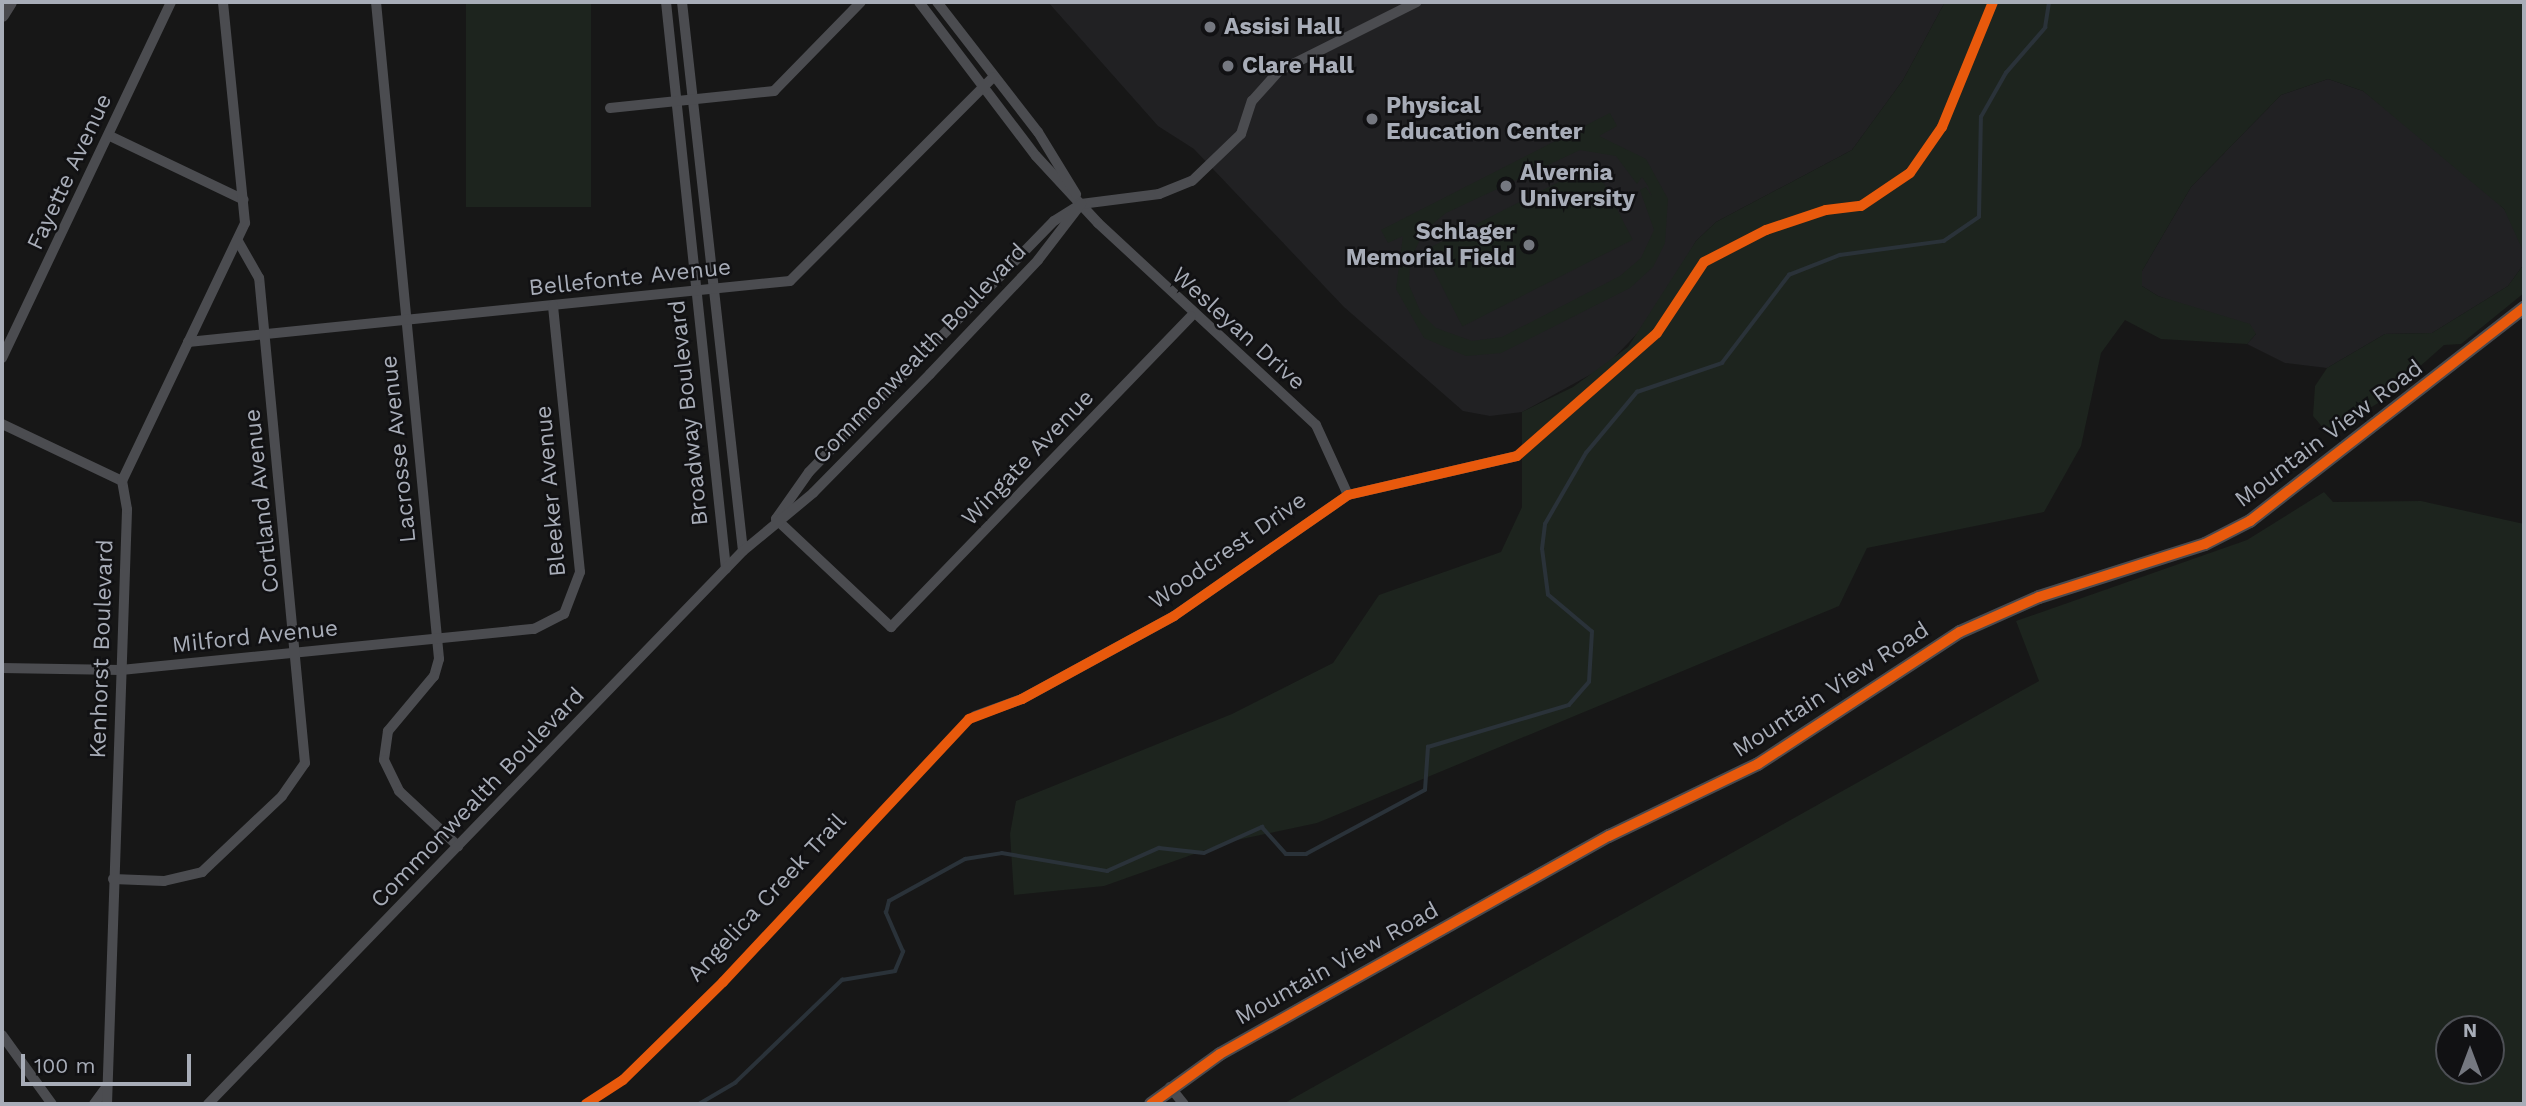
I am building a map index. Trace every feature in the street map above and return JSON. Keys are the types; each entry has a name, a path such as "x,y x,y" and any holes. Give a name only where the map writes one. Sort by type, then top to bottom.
{"street":[{"path":"2,15 10,2"},
{"name":"Fayette Avenue","path":"2,358 110,136 171,2"},
{"path":"2,424 122,481 238,241 244,200 223,2"},
{"name":"Lacrosse Avenue","path":"376,2 404,321 439,636 436,671 388,731 384,760 399,792 458,846"},
{"name":"Broadway Boulevard","path":"666,2 694,291 726,569"},
{"name":"Broadway Boulevard","path":"682,2 710,289 743,551"},
{"path":"610,108 774,91 861,2"},
{"path":"919,2 984,87 1081,204"},
{"path":"937,2 1066,171 1081,204"},
{"path":"1081,204 1159,194 1192,181 1241,134 1252,101 1279,71 1417,2"},
{"name":"Bellefonte Avenue","path":"188,342 790,281 993,77"},
{"path":"110,136 244,200"},
{"name":"Wesleyan Drive","path":"1081,204 1191,316 1316,425 1348,495"},
{"name":"Commonwealth Boulevard","path":"776,519 809,471 1054,221 1081,204"},
{"name":"Commonwealth Boulevard","path":"208,1104 743,551 776,519 813,493 930,374 1038,260 1081,204"},
{"name":"Cortland Avenue","path":"113,879 164,881 201,872 290,787 306,754 259,278 238,241"},
{"name":"Bleeker Avenue","path":"512,630 534,629 564,614 580,572 553,305"},
{"name":"Mountain View Road","path":"1151,1104 1170,1087 1609,835 1758,764 1961,632 2039,597 2205,544 2250,521 2524,308"},
{"name":"Wingate Avenue","path":"776,519 891,627 1191,316"},
{"name":"Woodcrest Drive","path":"975,716 1022,699 1174,617 1348,495 1517,456"},
{"name":"Kenhorst Boulevard","path":"107,1104 127,509 122,481"},
{"name":"Milford Avenue","path":"2,668 121,670 512,630"},
{"path":"2,1035 52,1104"},
{"path":"94,1104 107,1085"},
{"path":"1170,1087 1184,1104"}],"shaded area":[{"path":"466,2 591,2 591,207 466,207"},
{"name":"Alvernia University","path":"1048,2 1945,2 1903,80 1852,150 1716,222 1696,241 1652,318 1606,366 1522,412 1490,416 1463,411 1344,307 1194,149 1158,126"},
{"path":"1945,2 2524,2 2524,253 2504,209 2363,91 2328,79 2281,95 2191,187 2142,271 2142,286 2158,296 2250,324 2256,334 2247,344 2161,339 2125,320 2101,353 2081,446 2044,512 1867,548 1839,606 1317,823 1228,842 1104,886 1014,895 1010,834 1016,801 1232,714 1333,663 1379,595 1501,552 1522,507 1522,412 1573,387 1628,347 1696,241 1716,222 1852,150 1903,80"},
{"path":"2328,79 2363,91 2455,162 2504,209 2521,236 2524,264 2508,286 2432,333 2385,334 2327,368 2285,363 2247,344 2256,334 2158,296 2142,286 2142,271 2191,187 2281,95"},
{"path":"1610,113 1617,126 1599,136 1646,159 1668,199 1665,243 1653,267 1630,288 1501,353 1466,356 1424,338 1396,289 1403,236 1388,243 1381,230","holes":["1580,150 1616,156 1637,184 1642,177 1648,186 1652,197 1646,187 1640,190 1654,230 1641,258 1620,276 1502,337 1472,341 1436,328 1421,313 1409,285 1410,261 1424,231 1446,213"]},
{"name":"Schlager Memorial Field","path":"1594,164 1633,240 1462,326 1424,251"},
{"path":"2524,264 2524,293 2461,344 2444,345 2380,402 2339,426 2325,430 2313,416 2315,386 2327,368 2385,334 2432,333 2508,286"},
{"path":"2324,492 2333,502 2421,501 2524,524 2524,1104 1283,1104 2039,681 2016,621 2247,540"}],"waterway":[{"path":"699,1104 735,1083 842,980 895,971 903,952 886,913 889,901 965,859 1002,853 1107,871 1159,848 1204,853 1262,827 1286,854 1306,854 1425,790 1428,747 1569,705 1589,682 1592,632 1548,595 1542,549 1545,524 1586,453 1637,392 1722,363 1789,275 1840,255 1944,241 1979,217 1981,117 2006,73 2045,28 2049,2"}],"cycle path":[{"name":"Angelica Creek Trail","path":"586,1104 623,1080 723,982 969,719 1022,699 1174,616 1348,495 1517,456 1657,333 1704,262 1766,230 1826,210 1861,206 1910,173 1942,127 1993,2"},
{"path":"1151,1104 1220,1054 1609,836 1758,764 1960,632 2039,597 2205,544 2250,521 2524,308"}],"place":[{"name":"Assisi Hall","path":"1210,27"},
{"name":"Clare Hall","path":"1228,66"},
{"name":"Physical Education Center","path":"1372,119"},
{"name":"Alvernia University","path":"1506,186"},
{"name":"Schlager Memorial Field","path":"1529,245"}]}
